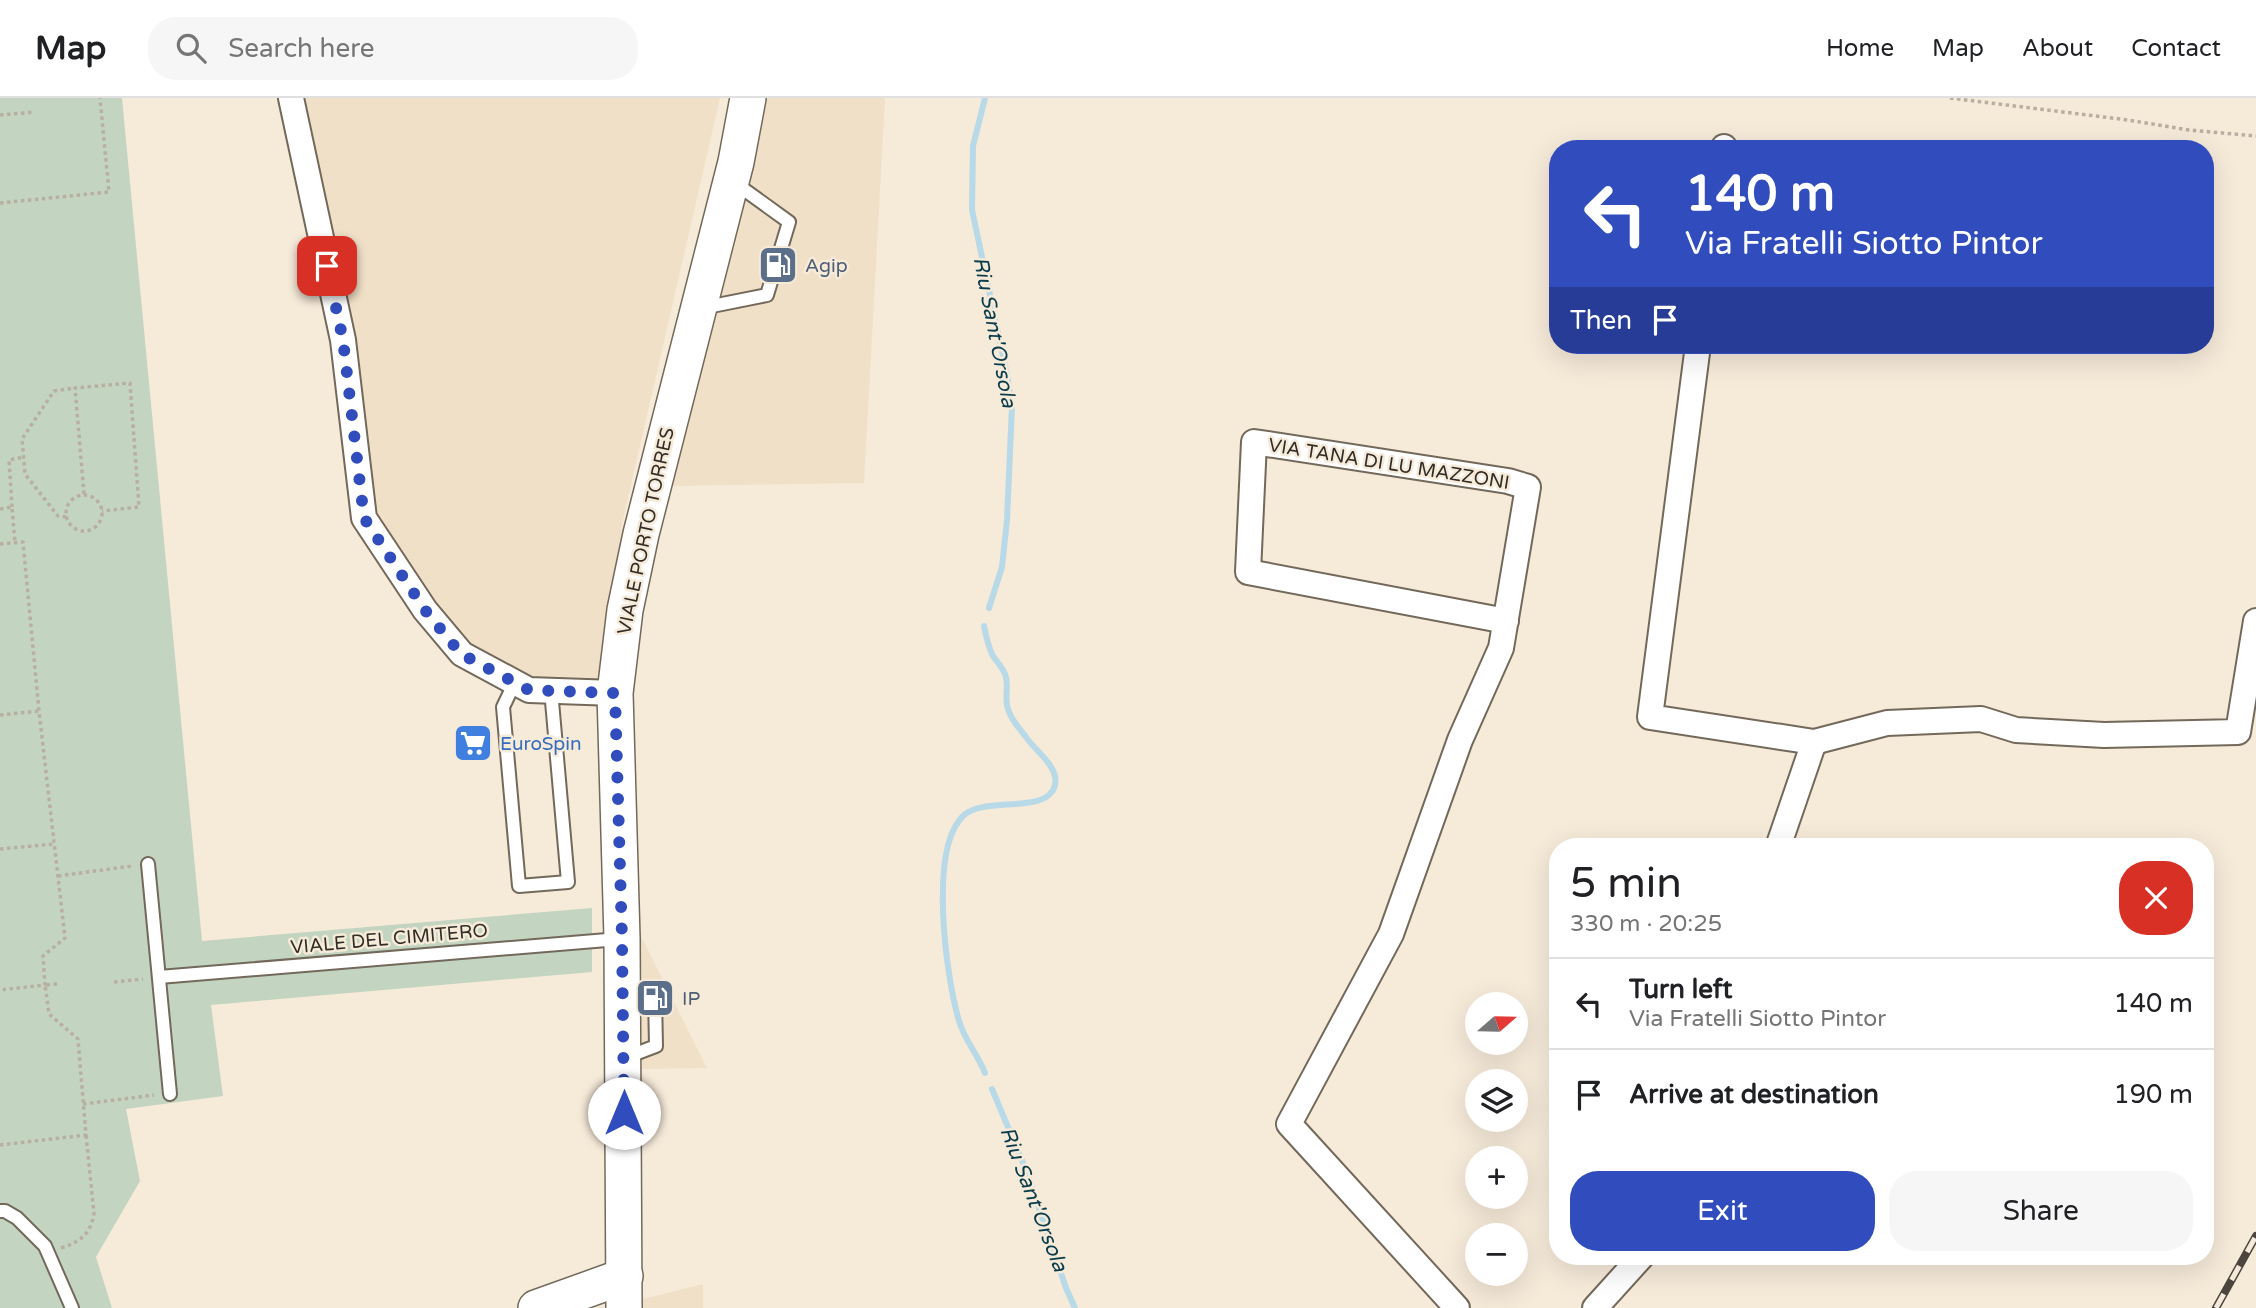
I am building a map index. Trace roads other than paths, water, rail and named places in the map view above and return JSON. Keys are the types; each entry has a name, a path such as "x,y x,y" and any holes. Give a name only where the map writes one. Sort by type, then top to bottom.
{"main road":[{"name":"VIALE PORTO TORRES","path":"624,1292 623,980 615,693 625,610 640,534 731,180 748,98"},
{"path":"536,1308 624,1292"}],"street":[{"path":"290,98 343,340 364,518 425,610 461,654 529,690 615,693"},
{"path":"1697,354 1650,717 1814,742 1887,723 1981,719 2016,730 2092,734 2238,732 2256,621"},
{"name":"VIA TANA DI LU MAZZONI","path":"1457,1308 1289,1124 1391,934 1460,740 1502,648 1528,487 1508,481 1254,442 1248,572 1506,621"},
{"path":"1781,838 1814,742"},
{"path":"1595,1308 1634,1265"}],"lane":[{"path":"698,309 767,295 789,222 731,180"},
{"path":"514,682 503,707 519,886 568,882 551,691"},
{"path":"148,864 170,1094"},
{"name":"VIALE DEL CIMITERO","path":"159,977 622,938"},
{"path":"0,1211 17,1218 40,1240 47,1250 69,1308"}],"waterway":[{"name":"Riu Sant'Orsola","path":"985,98 973,146 972,210 1012,406 1002,567 989,608"},
{"name":"Riu Sant'Orsola","path":"984,626 991,653 1006,678 1010,714 1050,765 1055,778 1050,794 1041,800 974,809 964,815 953,831 946,854 943,914 949,975 961,1028 985,1073"},
{"name":"Riu Sant'Orsola","path":"992,1089 1026,1170 1075,1308"}],"railway":[{"path":"2216,1308 2256,1236"}],"place":[{"name":"Agip","path":"778,265"},
{"name":"EuroSpin","path":"473,743"},
{"name":"IP","path":"655,998"}]}
